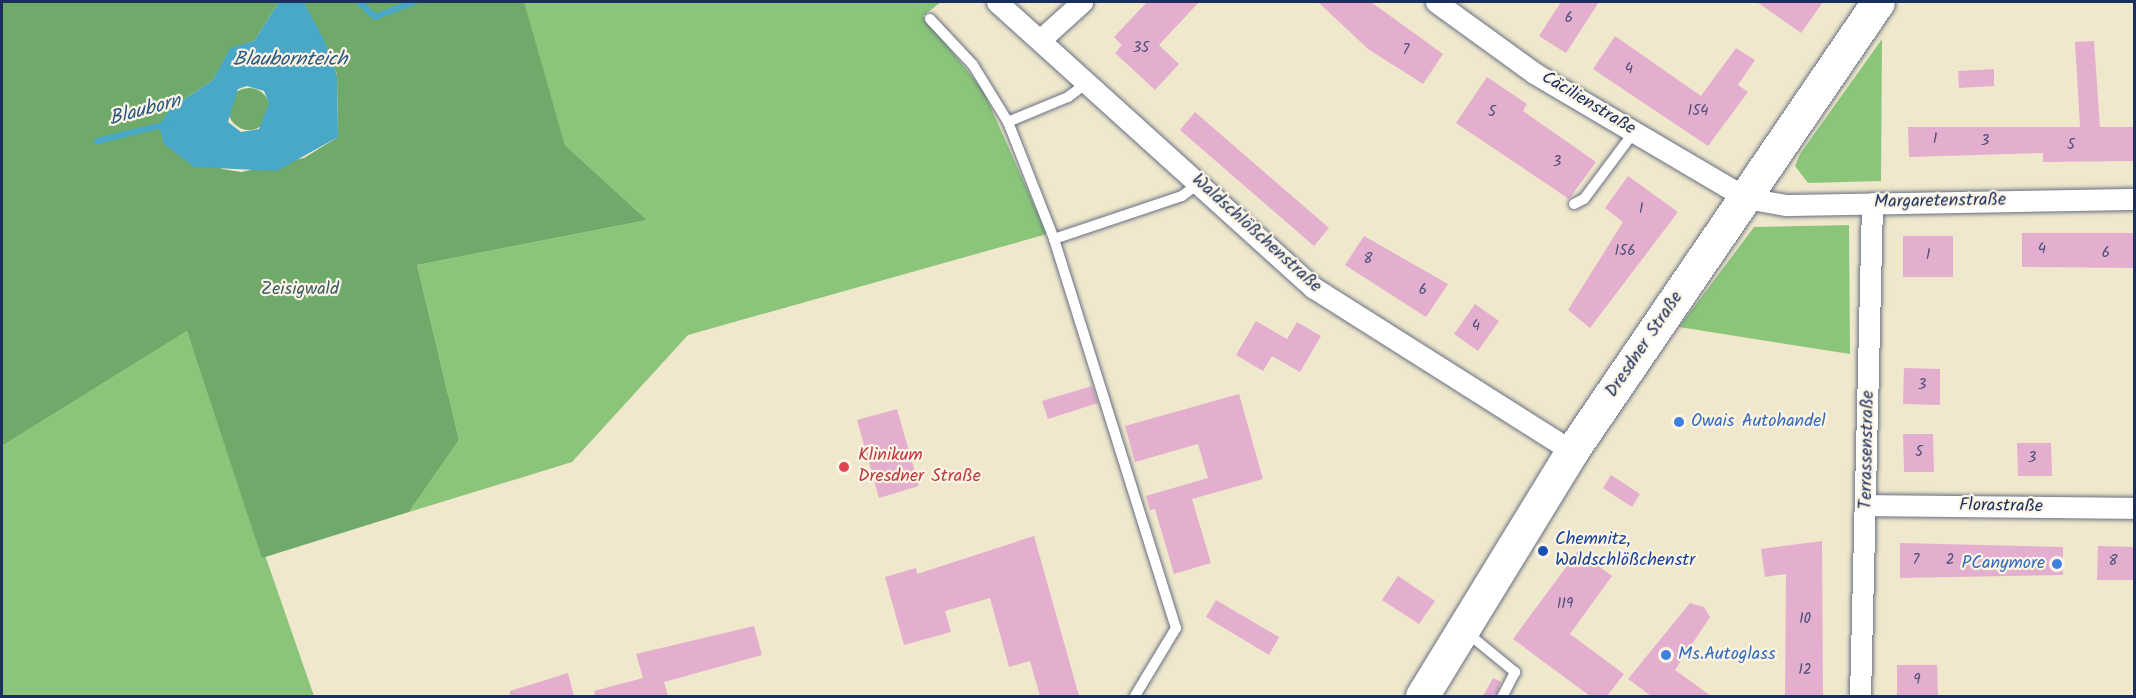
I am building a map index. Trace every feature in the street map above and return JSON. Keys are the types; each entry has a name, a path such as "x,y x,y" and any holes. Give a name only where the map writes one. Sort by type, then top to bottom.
{"main road":[{"name":"Dresdner Straße","path":"1422,696 1572,451 1878,2"}],"street":[{"name":"Waldschlößchenstraße","path":"997,2 1314,288 1572,451"},
{"path":"1040,40 1082,2"},
{"name":"Cäcilienstraße","path":"1436,2 1534,73 1746,198"},
{"name":"Margaretenstraße","path":"1746,198 1786,205 2134,199"},
{"name":"Terrassenstraße","path":"1860,696 1867,505 1872,203"},
{"name":"Florastraße","path":"1867,505 2134,508"}],"lane":[{"path":"930,19 973,65 1008,122 1054,239 1176,628 1135,696"},
{"path":"1008,122 1088,82"},
{"path":"1574,204 1584,199 1634,132"},
{"path":"1054,239 1182,196 1199,183"},
{"path":"1463,630 1515,672 1503,696"}],"green space":[{"name":"Zeisigwald","path":"2,2 279,2 254,41 230,49 213,80 170,109 222,169 241,172 304,158 338,137 337,74 304,2 524,2 565,145 647,220 417,265 459,440 409,512 262,558 187,331 2,446"},
{"path":"523,2 941,2 923,16 983,90 1047,234 688,335 572,462 409,512 459,440 417,265 647,220 565,145"},
{"path":"1882,39 1881,181 1808,183 1795,166 1800,154"},
{"path":"249,88 257,89 264,94 269,101 269,117 264,124 257,129 249,130 241,129 234,124 229,117 228,109 229,101 234,94 241,89"},
{"path":"1849,225 1850,354 1679,327 1754,227"},
{"path":"187,331 314,696 2,696 2,446"}],"water":[{"name":"Blaubornteich","path":"279,2 304,2 324,40 337,75 338,137 277,171 194,167 164,144 159,126 170,109 213,80 230,48 254,41","holes":["247,86 264,91 269,103 259,129 241,132 228,122 238,89"]}],"building":[{"path":"1147,2 1199,2 1159,45 1179,64 1155,90 1115,53 1122,45 1114,37"},
{"path":"1318,2 1371,2 1443,54 1423,84 1368,49"},
{"path":"1561,2 1599,2 1566,53 1539,36"},
{"path":"1757,2 1823,2 1801,33"},
{"path":"1615,36 1701,96 1736,48 1755,60 1738,85 1748,92 1708,146 1593,69"},
{"path":"2094,41 2100,127 2134,127 2134,161 2043,162 2043,153 1909,157 1908,127 2080,127 2075,42"},
{"path":"1994,69 1994,86 1959,88 1958,71"},
{"path":"1487,77 1527,104 1523,111 1596,162 1569,199 1456,123"},
{"path":"1195,112 1329,228 1314,246 1180,130"},
{"path":"1628,176 1678,212 1590,328 1568,310 1623,222 1605,208"},
{"path":"2022,233 2134,233 2134,268 2022,267"},
{"path":"1364,236 1448,284 1426,317 1345,265"},
{"path":"1903,236 1953,236 1953,277 1903,277"},
{"path":"1475,304 1499,321 1478,351 1454,334"},
{"path":"1256,321 1287,339 1297,322 1321,336 1300,372 1272,356 1263,371 1236,355"},
{"path":"1904,368 1940,369 1940,405 1903,404"},
{"path":"1092,386 1098,403 1048,419 1042,401"},
{"path":"1239,394 1263,479 1192,499 1211,563 1174,574 1155,509 1150,510 1146,496 1208,478 1198,444 1135,462 1125,426"},
{"path":"897,409 919,486 879,498 857,420"},
{"path":"1903,434 1933,434 1934,472 1904,472"},
{"path":"2017,443 2051,443 2052,476 2018,476"},
{"path":"1611,475 1640,494 1632,507 1603,488"},
{"path":"1034,536 1079,696 1040,696 1030,661 1009,667 990,598 945,611 951,632 904,645 885,577 916,568 917,574"},
{"path":"1822,541 1823,696 1785,696 1786,574 1765,577 1761,549"},
{"path":"1900,543 2063,547 2063,575 1900,578"},
{"path":"2098,546 2134,547 2134,580 2097,580"},
{"path":"1578,551 1612,576 1570,634 1624,674 1607,696 1590,696 1513,639"},
{"path":"1398,576 1435,601 1419,624 1382,600"},
{"path":"1216,600 1279,637 1269,655 1206,617"},
{"name":"Ms.Autoglass","path":"1690,603 1704,607 1710,617 1675,670 1711,696 1651,696 1628,679"},
{"path":"754,626 762,655 664,682 668,696 595,696 594,691 643,678 636,654"},
{"path":"1897,665 1937,665 1938,696 1897,696"},
{"path":"568,673 574,696 510,696 510,691"},
{"path":"1493,678 1501,682 1496,696 1483,696"}],"waterway":[{"name":"Blauborn","path":"359,2 375,17 414,2"},
{"name":"Blauborn","path":"97,141 166,124"}],"place":[{"name":"Owais Autohandel","path":"1679,422"},
{"name":"Klinikum Dresdner Straße","path":"844,467"},
{"name":"Chemnitz, Waldschlößchenstr","path":"1543,551"},
{"name":"PCanymore","path":"2057,564"},
{"name":"Ms.Autoglass","path":"1666,655"}]}
